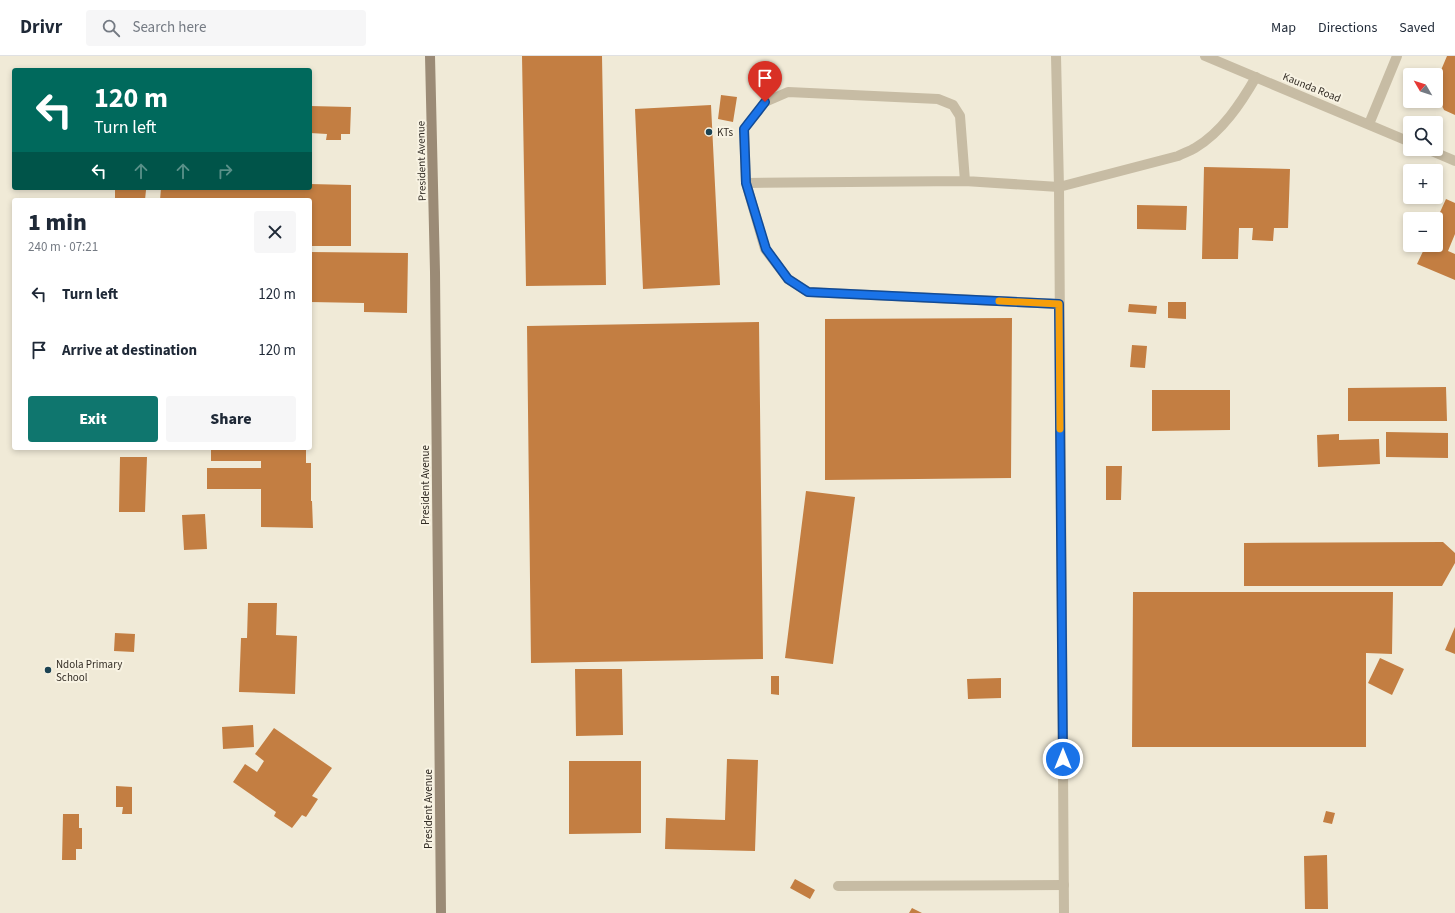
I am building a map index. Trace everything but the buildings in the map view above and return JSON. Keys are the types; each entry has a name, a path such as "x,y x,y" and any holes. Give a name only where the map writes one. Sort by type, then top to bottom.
{"main road":[{"name":"President Avenue","path":"430,56 436,272 441,913"}],"street":[{"path":"1056,56 1059,187 1064,913"},
{"name":"Kaunda Road","path":"1205,56 1403,139"},
{"path":"1369,124 1397,56"},
{"path":"746,183 965,181 1059,187 1178,156 1196,148 1213,135 1230,116 1244,98 1256,77"},
{"path":"965,181 960,116 952,105 938,99 788,92 765,102 744,129 746,183 766,249 788,279 808,292 1059,304"},
{"path":"1442,156 1455,162"},
{"path":"838,886 1064,885"}],"slow traffic":[{"path":"999,301 1059,304 1060,429"}],"place":[{"name":"KTs","path":"709,132"},
{"name":"Ndola Primary School","path":"48,670"}],"route":[{"path":"765,102 744,129 746,183 766,249 788,279 808,292 1059,304 1063,759"}]}
